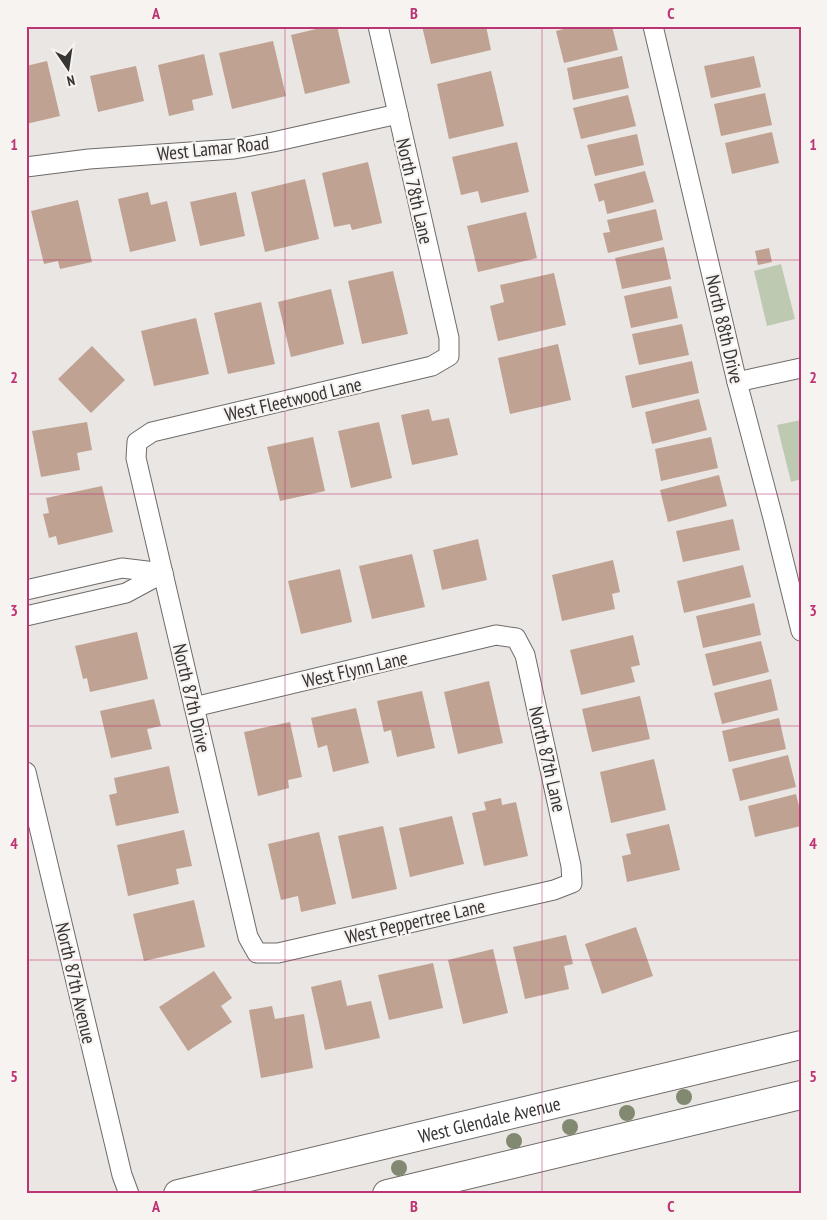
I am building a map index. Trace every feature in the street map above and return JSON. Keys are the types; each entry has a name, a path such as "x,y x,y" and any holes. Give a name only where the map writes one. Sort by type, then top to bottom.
{"main road":[{"name":"West Glendale Avenue","path":"178,1194 801,1045"},
{"path":"387,1194 801,1095"}],"street":[{"name":"North 78th Lane","path":"378,26 449,338 448,356"},
{"name":"North 88th Drive","path":"653,26 737,382 801,631"},
{"name":"West Lamar Road","path":"26,167 89,159 234,149 398,114"},
{"name":"West Fleetwood Lane","path":"137,442 152,432 432,366 448,356"},
{"path":"737,382 801,368"},
{"name":"North 87th Drive","path":"137,442 136,458 248,937 257,953"},
{"path":"26,590 122,568 163,573"},
{"path":"26,616 126,593 163,573"},
{"name":"West Flynn Lane","path":"194,707 496,635 516,638"},
{"name":"North 87th Lane","path":"516,638 525,655 572,866 572,883"},
{"name":"North 87th Avenue","path":"26,772 122,1175 129,1194"},
{"name":"West Peppertree Lane","path":"257,953 278,953 554,890 572,883"}],"green space":[{"path":"781,264 795,319 767,326 754,271"},
{"path":"801,420 801,479 791,482 777,425"}],"building":[{"path":"329,26 337,26 350,83 305,94 291,35"},
{"path":"422,26 486,26 491,50 431,64"},
{"path":"575,26 612,26 618,50 564,63 556,31"},
{"path":"273,41 286,96 232,109 219,53"},
{"path":"204,54 213,95 192,100 194,110 169,116 158,65"},
{"path":"622,56 629,88 573,100 567,68"},
{"path":"754,56 761,87 711,98 704,66"},
{"path":"47,61 60,116 26,124 26,66"},
{"path":"136,66 144,101 98,112 90,76"},
{"path":"491,71 504,126 449,139 437,84"},
{"path":"765,93 772,125 721,136 714,104"},
{"path":"628,95 636,126 581,139 573,108"},
{"path":"772,132 779,163 732,174 725,143"},
{"path":"637,134 644,165 595,176 587,145"},
{"path":"517,142 529,192 481,203 478,191 461,195 452,157"},
{"path":"368,162 382,223 352,230 350,224 334,227 322,173"},
{"path":"645,171 654,202 607,214 604,200 599,202 594,184"},
{"path":"305,179 319,239 265,252 251,192"},
{"path":"148,192 151,205 167,201 176,241 130,252 118,199"},
{"path":"236,192 245,236 200,246 190,202"},
{"path":"78,200 92,262 60,269 58,261 44,264 31,211"},
{"path":"656,209 663,240 608,253 603,233 610,232 607,220"},
{"path":"526,212 537,258 478,272 467,226"},
{"path":"664,247 671,279 622,289 615,258"},
{"path":"769,248 772,262 758,265 755,251"},
{"path":"393,271 408,334 362,344 348,281"},
{"path":"554,273 566,325 498,341 490,306 504,302 500,285"},
{"path":"671,286 678,318 631,328 624,296"},
{"path":"331,289 344,344 291,357 278,302"},
{"path":"261,302 275,364 228,374 214,313"},
{"path":"196,318 209,374 154,386 141,331"},
{"path":"682,324 689,355 639,365 632,334"},
{"path":"558,344 571,400 510,414 498,358"},
{"path":"92,346 125,380 91,413 58,379"},
{"path":"692,361 699,393 632,408 625,376"},
{"path":"699,399 707,430 652,444 645,412"},
{"path":"429,409 432,421 449,418 458,455 412,465 401,415"},
{"path":"87,422 92,450 77,453 80,470 41,477 32,431"},
{"path":"379,422 392,478 351,488 338,431"},
{"path":"313,437 325,491 280,501 267,447"},
{"path":"711,437 718,468 661,481 655,449"},
{"path":"719,475 727,506 668,522 660,490"},
{"path":"102,486 113,532 58,545 56,536 49,538 43,514 49,513 46,498"},
{"path":"733,519 740,550 683,562 676,531"},
{"path":"478,539 487,580 442,590 433,550"},
{"path":"412,554 425,607 372,619 359,566"},
{"path":"613,560 620,592 612,594 615,609 562,621 552,575"},
{"path":"743,565 751,597 684,613 677,581"},
{"path":"340,569 352,622 301,634 288,581"},
{"path":"754,603 761,635 703,648 696,616"},
{"path":"137,632 148,679 90,692 87,678 83,679 75,646"},
{"path":"633,635 640,665 631,667 635,682 581,695 570,650"},
{"path":"761,641 769,672 713,686 705,654"},
{"path":"771,679 778,710 722,724 714,693"},
{"path":"489,681 503,743 458,754 444,692"},
{"path":"422,691 435,748 397,757 391,730 384,732 377,701"},
{"path":"640,696 650,739 592,752 582,709"},
{"path":"154,699 161,726 147,729 152,749 111,758 100,711"},
{"path":"356,708 369,763 333,772 327,745 318,748 311,718"},
{"path":"779,718 786,749 729,762 722,731"},
{"path":"290,722 302,777 288,780 289,788 258,796 244,732"},
{"path":"788,755 796,787 740,801 732,769"},
{"path":"654,759 666,810 611,823 600,772"},
{"path":"169,766 179,813 116,826 109,795 117,793 114,778"},
{"path":"796,794 801,814 801,826 755,837 748,806"},
{"path":"501,798 502,805 516,802 528,856 484,866 472,813 486,810 484,802"},
{"path":"452,816 464,864 410,877 399,828"},
{"path":"669,824 680,870 627,882 622,856 631,854 626,834"},
{"path":"383,826 397,889 352,899 338,836"},
{"path":"184,830 192,866 176,869 179,884 128,896 117,845"},
{"path":"319,832 336,904 301,912 298,896 281,900 268,844"},
{"path":"194,900 205,947 144,961 133,914"},
{"path":"636,927 653,976 602,994 585,944"},
{"path":"566,935 573,964 564,966 569,989 525,999 513,947"},
{"path":"493,949 508,1013 463,1024 448,960"},
{"path":"433,963 443,1008 389,1020 378,975"},
{"path":"214,971 232,998 221,1006 232,1022 188,1051 159,1007"},
{"path":"341,980 347,1006 371,1001 380,1038 325,1050 311,987"},
{"path":"272,1006 275,1019 304,1014 313,1068 261,1078 249,1010"}]}
